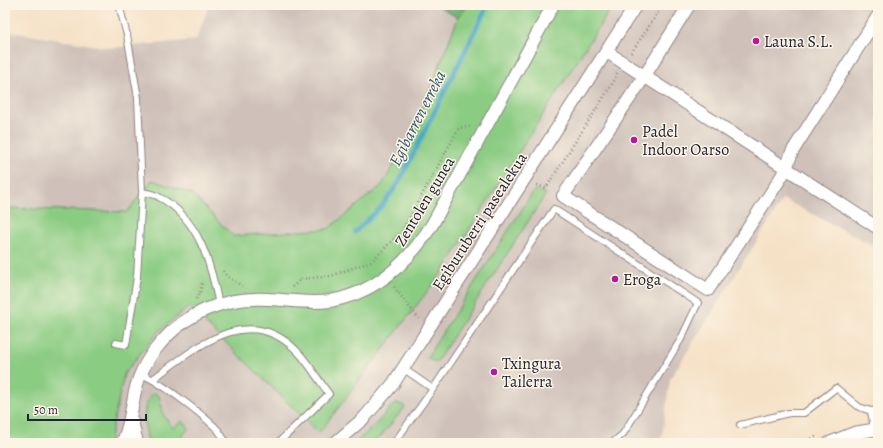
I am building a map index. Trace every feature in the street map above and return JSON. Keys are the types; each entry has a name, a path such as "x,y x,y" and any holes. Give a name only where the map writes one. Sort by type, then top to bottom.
{"street":[{"name":"Zentolen gunea","path":"122,443 127,432 136,386 148,361 159,345 173,330 202,311 219,304 254,298 309,302 330,301 370,287 386,278 404,263 420,244 433,223 553,5"},
{"name":"Egiburuberri pasealekua","path":"335,443 354,428 380,402 404,369 636,5"},
{"path":"689,5 644,77 563,196 708,290 786,168 792,152 878,16"},
{"path":"606,52 878,228"},
{"name":"Zentolen gunea","path":"131,413 132,426 137,443"},
{"path":"827,438 873,431"},
{"path":"832,443 852,443"}],"lane":[{"path":"116,343 126,345 137,277 142,192 138,98 127,35 119,5"},
{"path":"142,192 159,197 179,212 196,232 212,269 219,304"},
{"path":"394,443 554,209 698,303 681,339 623,434 612,443"},
{"path":"153,379 204,342 232,331 263,330 282,339 298,353 329,394 278,443"},
{"path":"404,369 433,388"},
{"path":"141,374 153,379 217,428 226,443"},
{"path":"740,425 789,413 804,413 836,388 859,407 875,410 873,431"}],"path":[{"path":"290,289 301,279 331,276 372,261 402,231 459,128 472,127"},
{"path":"194,301 200,293 203,272 212,269 221,267 228,277 242,286 249,287"},
{"path":"393,287 421,321"},
{"path":"800,443 827,438"}],"shaded area":[{"path":"209,5 437,5 458,18 414,130 382,185 328,229 233,236 192,194 127,212 5,208 5,31 110,48 196,40"},
{"path":"613,5 878,5 878,248 783,199 670,379 661,443 109,443 124,374 157,333 189,307 319,433 443,271"}],"green space":[{"path":"437,5 468,5 458,18"},
{"path":"468,5 613,5 443,271 319,433 189,307 157,333 124,374 109,443 5,443 5,208 127,212 152,180 192,194 233,236 328,229 382,185 414,130 458,18"},
{"path":"535,189 546,194 436,363 427,357"},
{"path":"155,393 159,396 164,416 173,428 183,421 189,428 182,436 189,443 149,442 144,414 147,401 150,396"},
{"path":"396,402 405,407 381,436 372,443 355,443 373,427"}],"waterway":[{"name":"Egibarren erreka","path":"355,232 382,206 399,182 488,5"}],"place":[{"name":"Launa S.L.","path":"756,41"},
{"name":"Padel Indoor Oarso","path":"634,140"},
{"name":"Eroga","path":"615,279"},
{"name":"Txingura Tailerra","path":"494,372"}]}
